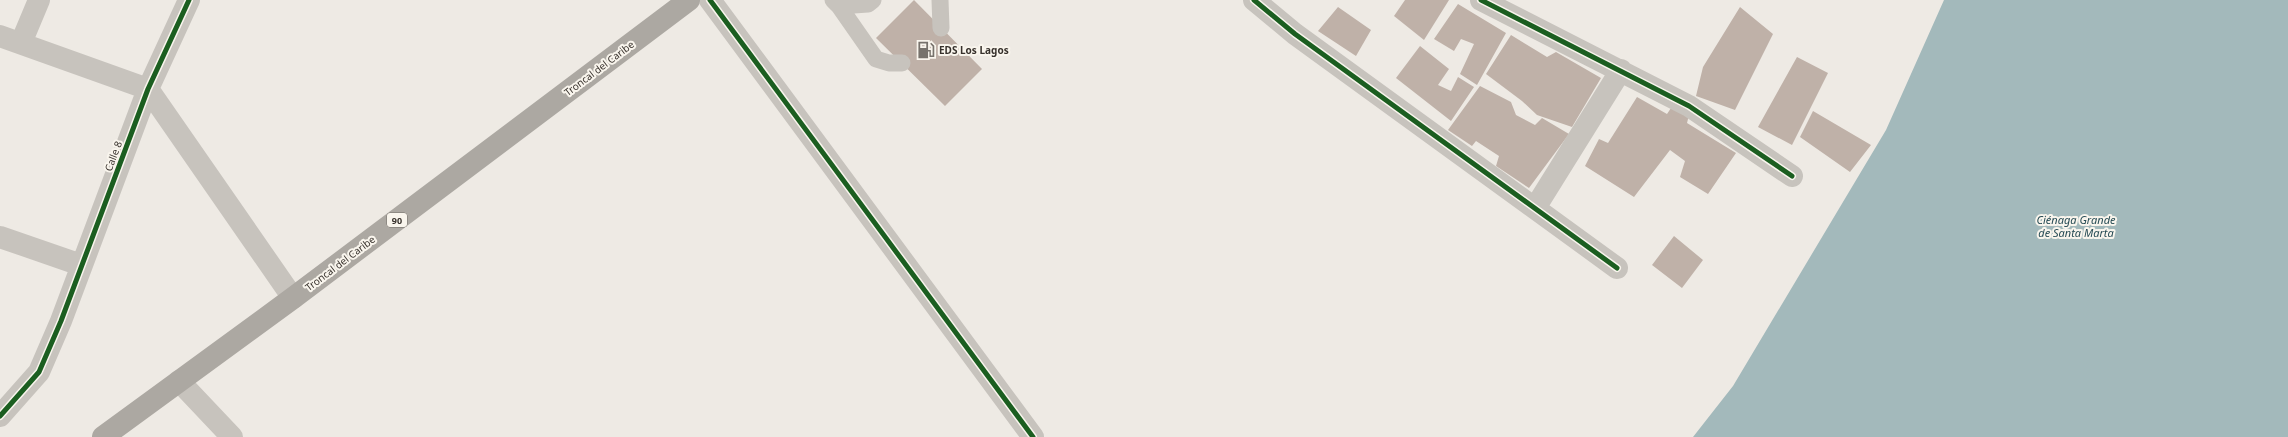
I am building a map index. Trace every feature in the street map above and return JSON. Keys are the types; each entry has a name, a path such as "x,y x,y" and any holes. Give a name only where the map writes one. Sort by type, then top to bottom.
{"highway":[{"name":"Troncal del Caribe","path":"103,437 293,298 690,0"}],"street":[{"path":"21,43 40,0"},
{"name":"Calle 8","path":"0,416 39,372 61,322 81,265 148,89 189,0"},
{"path":"710,0 1033,437"},
{"path":"1254,0 1295,34 1618,268"},
{"path":"1481,0 1689,106 1792,176"},
{"path":"0,36 148,89 293,298"},
{"path":"1535,208 1621,70"},
{"path":"0,237 81,265"},
{"path":"179,381 232,437"}],"lane":[{"path":"836,3 868,4 873,0"},
{"path":"940,0 941,28"},
{"path":"836,3 876,59 889,63 902,63"}],"water":[{"name":"Ciénaga Grande de Santa Marta","path":"1944,0 2288,0 2288,437 1693,437 1733,386 1886,130"}],"building":[{"name":"EDS Los Lagos","path":"914,0 982,69 945,106 876,38"},
{"path":"1405,0 1449,0 1424,40 1394,16"},
{"path":"1458,4 1506,33 1477,85 1460,74 1474,44 1461,39 1454,51 1434,39"},
{"path":"1338,7 1371,30 1356,56 1318,31"},
{"path":"1740,7 1773,34 1735,110 1696,96 1703,67"},
{"path":"1511,35 1547,57 1556,52 1601,78 1572,127 1537,115 1522,101 1486,74"},
{"path":"1420,46 1449,69 1438,85 1451,91 1458,77 1474,87 1451,121 1396,78"},
{"path":"1797,57 1828,73 1792,145 1758,127"},
{"path":"1480,86 1511,102 1516,115 1535,125 1542,118 1569,134 1529,188 1496,166 1499,156 1476,141 1472,146 1448,130"},
{"path":"1637,97 1667,114 1673,105 1689,115 1687,123 1736,153 1708,194 1680,177 1685,161 1670,150 1634,197 1585,166 1599,139 1608,143"},
{"path":"1813,111 1871,145 1850,172 1800,137"},
{"path":"1674,236 1703,260 1682,288 1652,265"}],"cycle path":[{"path":"0,416 39,372 61,321 148,89 189,0"},
{"path":"710,0 1033,437"},
{"path":"1254,0 1295,34 1617,268"},
{"path":"1481,0 1689,106 1792,176"}],"place":[{"name":"EDS Los Lagos","path":"926,50"}]}
